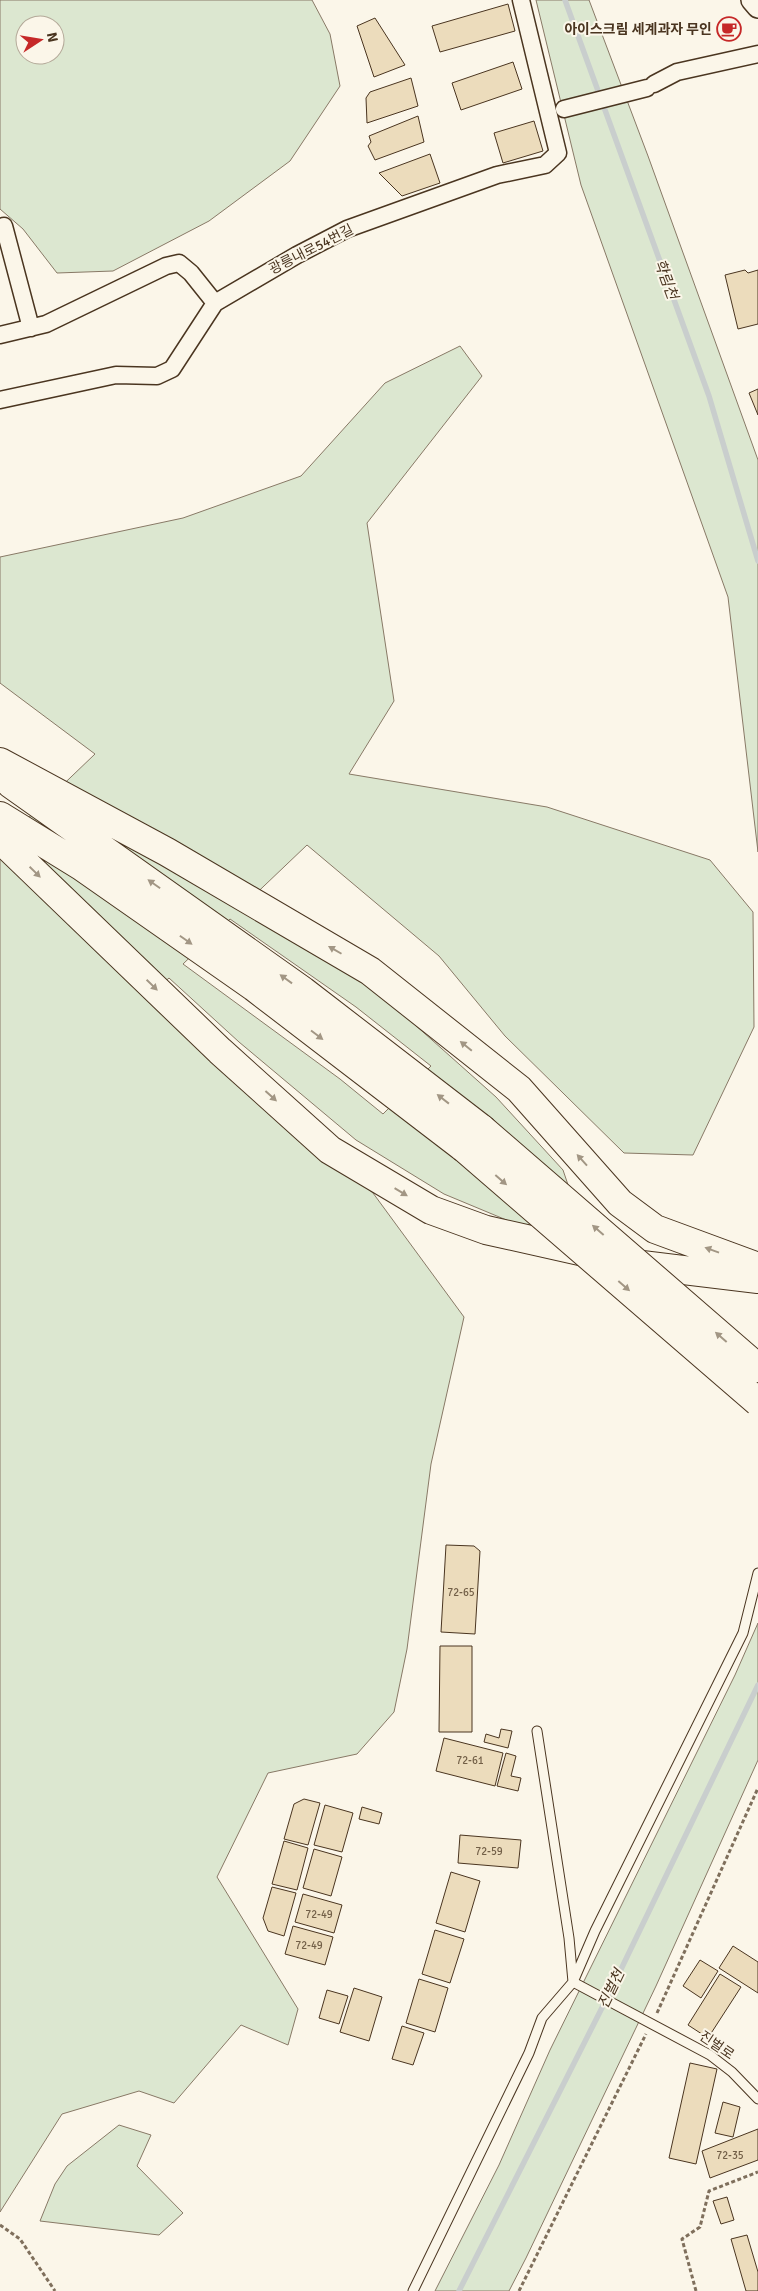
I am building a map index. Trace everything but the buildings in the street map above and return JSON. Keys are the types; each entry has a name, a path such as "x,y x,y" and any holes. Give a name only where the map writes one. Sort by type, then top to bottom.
{"highway":[{"path":"0,762 167,852 370,971 519,1089 620,1203 654,1229 758,1267"},
{"path":"0,777 303,991 473,1138 758,1368"},
{"path":"0,816 81,866 473,1138 758,1402"},
{"path":"0,839 220,1051 330,1150 431,1210 486,1230 642,1265 758,1279"}],"street":[{"name":"광릉내로54번길","path":"0,400 116,375 157,376 172,369 215,303 297,255 347,229 497,176 545,165 558,154 521,0"},
{"path":"752,0 758,7 758,12"},
{"path":"564,109 651,86 677,72 758,54"},
{"path":"4,226 31,328"},
{"path":"0,335 46,324 166,266 179,263 191,273 215,303"}],"lane":[{"path":"414,2291 529,2053 542,2018 573,1982 595,1931 743,1633 758,1573"},
{"path":"537,1730 570,1938 573,1982"},
{"name":"진벌로","path":"573,1982 710,2055 732,2072 758,2099"}],"path":[{"path":"519,2291 652,2023 758,1788"},
{"path":"696,2291 682,2238 700,2228 709,2190 758,2172"},
{"path":"0,2225 20,2240 55,2291"}],"green space":[{"path":"0,0 312,0 330,34 340,86 290,161 209,221 113,271 57,273 23,229 0,209"},
{"path":"536,0 589,0 648,156 758,460 758,852 728,597 581,185"},
{"path":"460,346 482,376 367,523 394,701 349,774 547,807 710,860 753,912 754,1027 693,1155 624,1153 505,1036 439,956 307,845 243,906 377,991 496,1097 563,1170 583,1229 516,1224 444,1194 356,1140 239,1042 169,978 160,986 276,1113 373,1193 464,1317 431,1464 407,1649 394,1712 357,1754 268,1773 217,1877 298,2009 288,2045 241,2025 174,2103 139,2091 62,2114 0,2212 0,845 95,754 0,683 0,557 183,518 301,476 385,383","holes":["230,919 356,1007 431,1066 383,1114 340,1079 183,964"]},
{"path":"758,1623 758,1760 656,1986 526,2258 509,2291 435,2291 499,2165 550,2050 735,1675"},
{"path":"119,2125 151,2135 137,2166 183,2213 159,2235 40,2221 55,2184 67,2166"}],"waterway":[{"name":"학림천","path":"565,0 709,396 758,561"},
{"name":"진벌천","path":"459,2291 612,1988 758,1685"}],"place":[{"name":"아이스크림 세계과자 무인","path":"729,29"}]}
